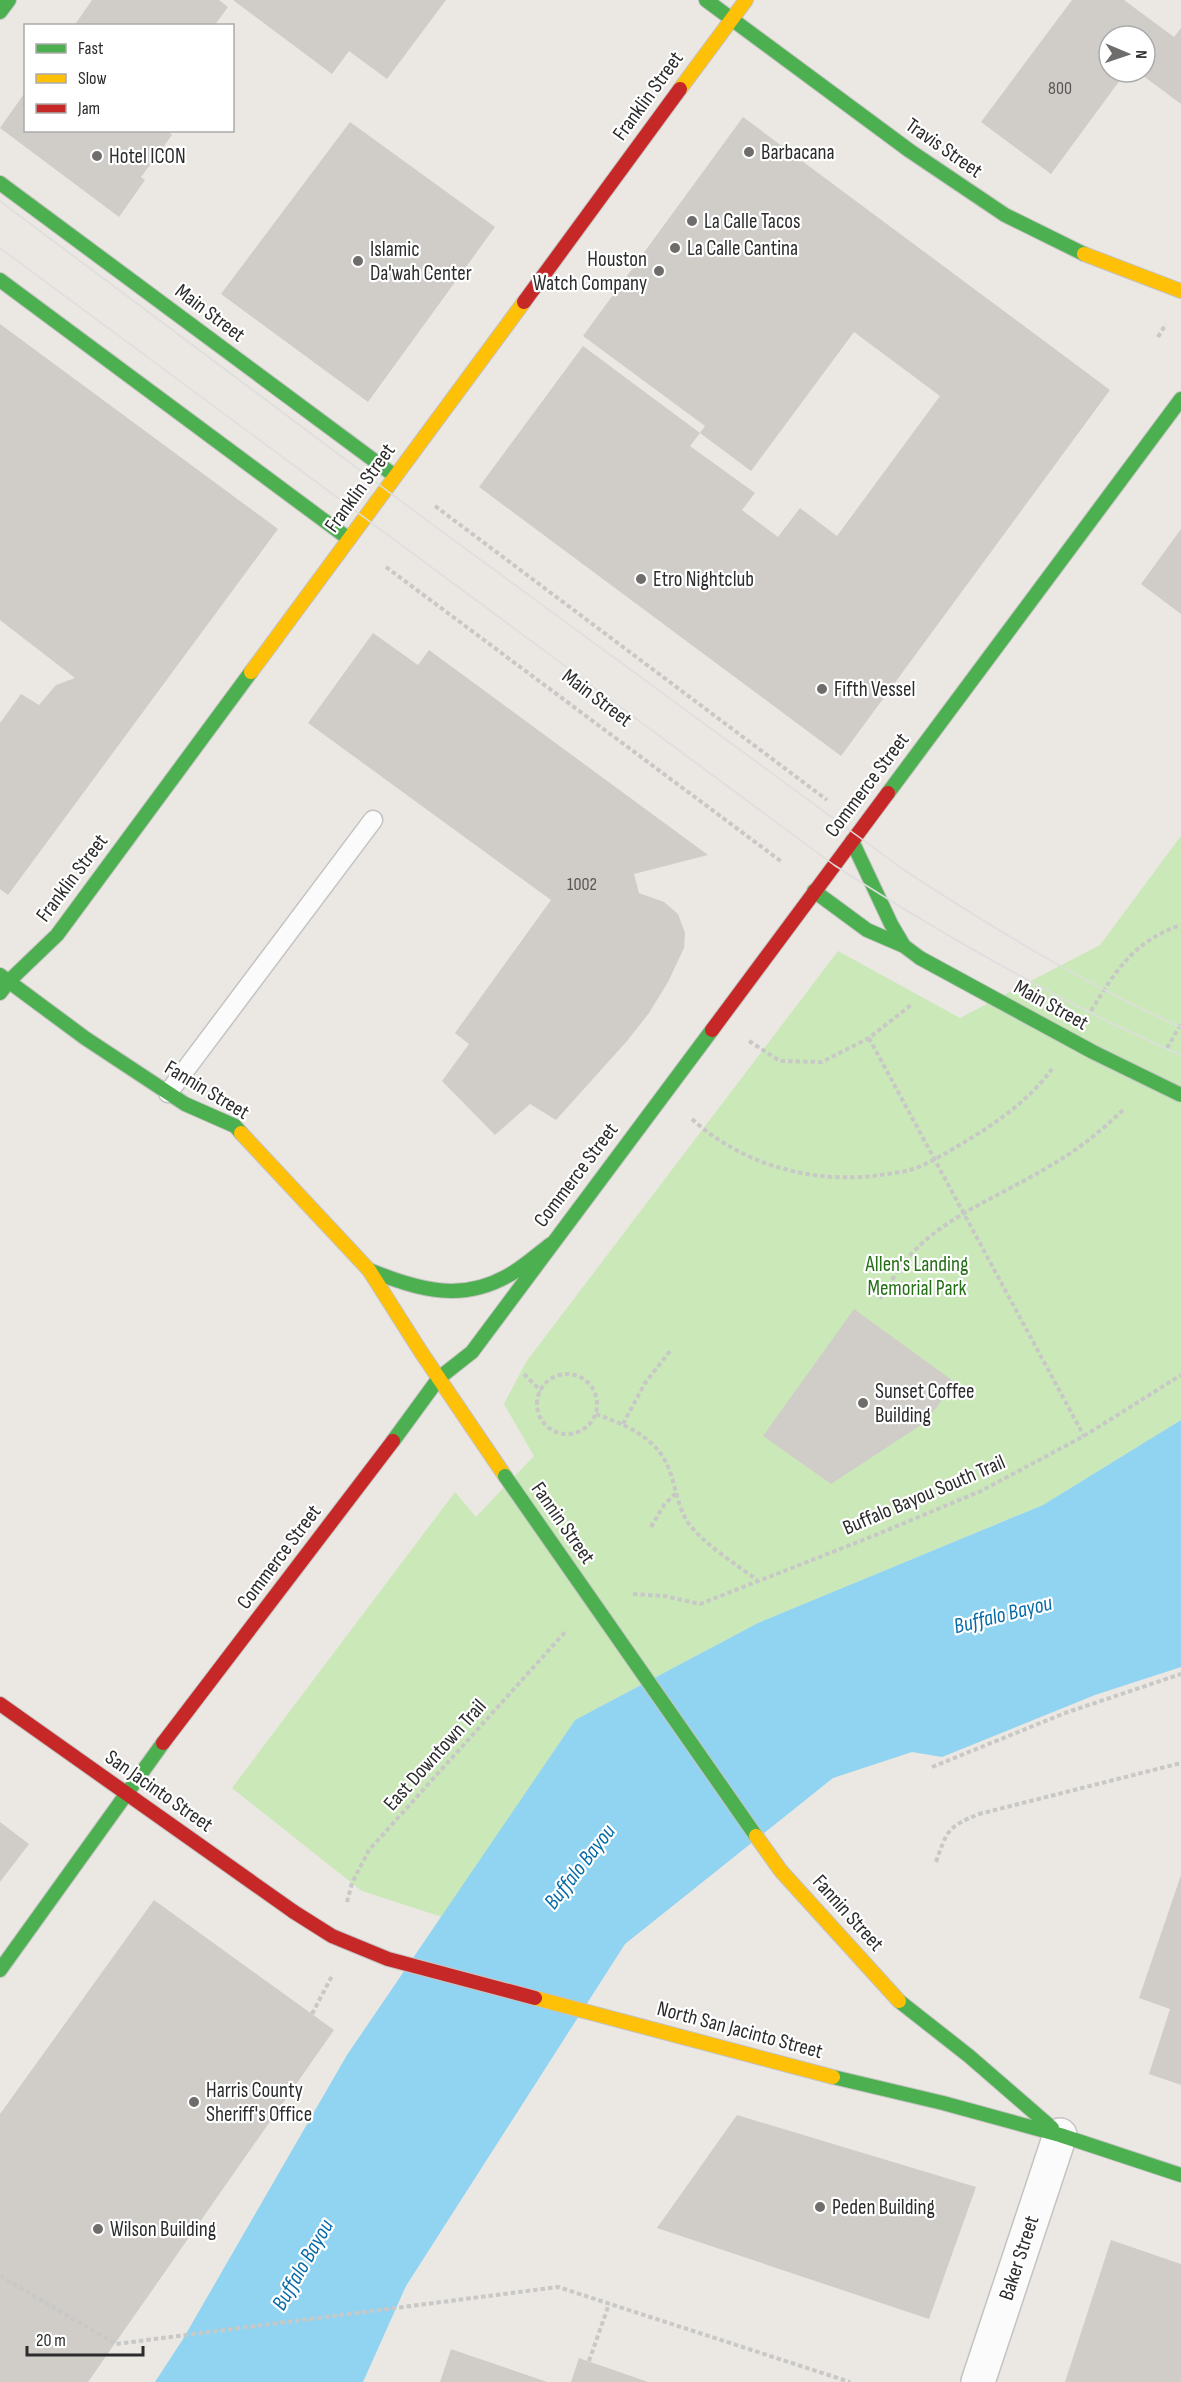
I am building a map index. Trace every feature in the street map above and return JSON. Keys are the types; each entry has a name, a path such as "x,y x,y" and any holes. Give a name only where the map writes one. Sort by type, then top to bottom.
{"main road":[{"path":"0,12 9,0"},
{"name":"Travis Street","path":"706,0 910,151 1005,215 1087,255 1181,291"},
{"name":"Franklin Street","path":"0,993 4,978 57,935 746,0"},
{"name":"Main Street","path":"0,183 395,476"},
{"path":"0,280 349,539"},
{"name":"Commerce Street","path":"0,1970 162,1744 439,1378 472,1352 1181,399"},
{"name":"Main Street","path":"852,841 891,924 904,946"},
{"name":"Main Street","path":"814,891 867,930 904,946 920,958 1093,1052 1181,1095"},
{"name":"Fannin Street","path":"4,978 85,1038 185,1104 235,1126 369,1270 505,1476 781,1870 899,2001 969,2056 1060,2135"},
{"path":"369,1270 412,1287 430,1291 471,1291 507,1277 551,1244"},
{"name":"San Jacinto Street","path":"0,1704 294,1912"},
{"name":"North San Jacinto Street","path":"294,1912 332,1936 388,1959 833,2077 943,2103 1060,2135 1181,2175"}],"street":[{"name":"Baker Street","path":"978,2382 1060,2135"}],"lane":[{"path":"168,1093 372,820"}],"path":[{"path":"435,506 827,800"},
{"name":"Main Street","path":"387,567 782,862"},
{"path":"1090,1012 1112,975 1138,948 1158,934 1181,925"},
{"path":"718,1020 780,1061 822,1062 869,1038 911,1005"},
{"path":"1164,1052 1181,1024"},
{"path":"869,1038 1084,1436"},
{"path":"663,1093 708,1134 734,1150 785,1170 831,1178 857,1178 911,1169 960,1145 1009,1114 1029,1097 1056,1063"},
{"path":"880,1299 914,1251 931,1236 963,1214 1076,1150 1097,1135 1129,1104"},
{"path":"623,1424 645,1383 670,1351"},
{"path":"524,1374 541,1391"},
{"path":"574,1375 591,1385 598,1405 596,1414 585,1430 575,1434 556,1432 547,1427 538,1410 537,1400 546,1383 555,1377 574,1375"},
{"name":"Buffalo Bayou South Trail","path":"626,1596 636,1594 665,1596 700,1604 981,1491 1084,1436 1181,1375"},
{"path":"596,1414 633,1428 652,1443 669,1468 676,1493 689,1523 699,1535 757,1580"},
{"path":"651,1527 664,1505 676,1493"},
{"name":"East Downtown Trail","path":"347,1904 352,1883 369,1850 569,1628"},
{"path":"932,1767 1065,1713 1181,1674"},
{"path":"936,1862 946,1833 960,1822 979,1814 1181,1763"},
{"path":"312,2014 332,1978 334,1968"},
{"path":"0,2276 116,2344 558,2287 850,2382"},
{"path":"589,2361 609,2304"}],"green space":[{"name":"Allen's Landing Memorial Park","path":"1181,836 1181,1420 1043,1505 758,1623 575,1720 442,1917 362,1891 232,1788 455,1492 476,1517 534,1456 504,1404 526,1362 838,951 960,1018 1100,945"}],"water":[{"name":"Buffalo Bayou","path":"1181,1420 1181,1667 1095,1695 942,1757 912,1752 833,1778 625,1944 406,2286 363,2382 155,2382 183,2339 347,2055 575,1720 758,1623 1043,1505"}],"building":[{"path":"92,0 219,0 228,7 215,24 75,24"},
{"path":"233,0 446,0 387,79 349,51 332,74"},
{"path":"1072,0 1124,0 1156,24 1097,24 1097,84 1117,84 1051,174 981,122"},
{"path":"1157,24 1174,37 1181,28 1181,104 1154,84 1157,84"},
{"name":"Hotel ICON","path":"24,94 24,132 169,132 172,135 141,177 145,180 119,217 0,128"},
{"path":"743,117 1110,390 841,756 479,487 583,346 700,433 705,426 583,336","holes":["854,332 940,396 837,536 800,508 778,537 742,510 755,493 690,446 700,433 751,471"]},
{"name":"Islamic Da'wah Center","path":"350,122 495,227 368,402 221,294"},
{"path":"0,324 278,529 8,895 0,889 0,723 21,694 39,705 56,685 75,678 0,620"},
{"path":"1181,529 1181,614 1141,584"},
{"path":"373,633 418,665 429,650 708,855 634,874 639,893 664,902 678,914 685,933 684,948 668,982 649,1013 556,1120 530,1104 495,1135 442,1081 469,1044 455,1033 551,900 308,723"},
{"name":"Sunset Coffee Building","path":"854,1309 956,1383 924,1423 831,1484 763,1436"},
{"path":"0,1822 29,1844 0,1882"},
{"path":"1181,1875 1181,2085 1149,2074 1170,2009 1139,1998"},
{"name":"Wilson Building","path":"154,1900 334,2030 88,2382 0,2382 0,2114"},
{"name":"Peden Building","path":"737,2115 976,2187 929,2319 657,2228"},
{"path":"1111,2240 1181,2264 1181,2382 1065,2382"},
{"path":"451,2349 547,2382 440,2382"},
{"path":"579,2358 648,2382 571,2382"}],"tram line":[{"path":"0,201 425,519 904,870 1074,974 1181,1027"},
{"path":"0,248 834,865 918,918 1047,991 1181,1055"}],"traffic: fast":[{"path":"0,12 9,0"},
{"path":"706,0 910,151 1005,215 1084,254"},
{"path":"0,183 395,476"},
{"path":"0,280 349,539"},
{"path":"888,793 1181,399"},
{"path":"0,993 9,981 57,935 251,672"},
{"path":"852,841 891,924 904,946"},
{"path":"814,891 867,930 904,946 920,958"},
{"path":"920,958 1093,1052 1181,1095"},
{"path":"0,975 85,1038 185,1104 235,1126 241,1133"},
{"path":"393,1441 439,1378 472,1352 712,1030"},
{"path":"369,1270 424,1288 460,1291 496,1282 519,1269 551,1244"},
{"path":"505,1476 756,1836"},
{"path":"0,1970 163,1743"},
{"path":"899,2001 969,2056 1052,2128"},
{"path":"833,2077 943,2103 1060,2135 1181,2175"}],"traffic: slow":[{"path":"680,89 746,0"},
{"path":"1084,254 1181,291"},
{"path":"251,672 524,302"},
{"path":"241,1133 369,1270 505,1476"},
{"path":"756,1836 781,1871 899,2001"},
{"path":"535,1998 833,2077"}],"traffic: jam":[{"path":"524,302 680,89"},
{"path":"712,1030 888,793"},
{"path":"163,1743 393,1441"},
{"path":"0,1704 294,1912"},
{"path":"294,1912 332,1936 388,1959 535,1998"}],"place":[{"name":"Barbacana","path":"749,152"},
{"name":"Hotel ICON","path":"97,156"},
{"name":"La Calle Tacos","path":"692,221"},
{"name":"La Calle Cantina","path":"675,248"},
{"name":"Islamic Da'wah Center","path":"358,261"},
{"name":"Houston Watch Company","path":"659,271"},
{"name":"Etro Nightclub","path":"641,579"},
{"name":"Fifth Vessel","path":"822,689"},
{"name":"Sunset Coffee Building","path":"863,1403"},
{"name":"Harris County Sheriff's Office","path":"194,2102"},
{"name":"Peden Building","path":"820,2207"},
{"name":"Wilson Building","path":"98,2229"}]}
